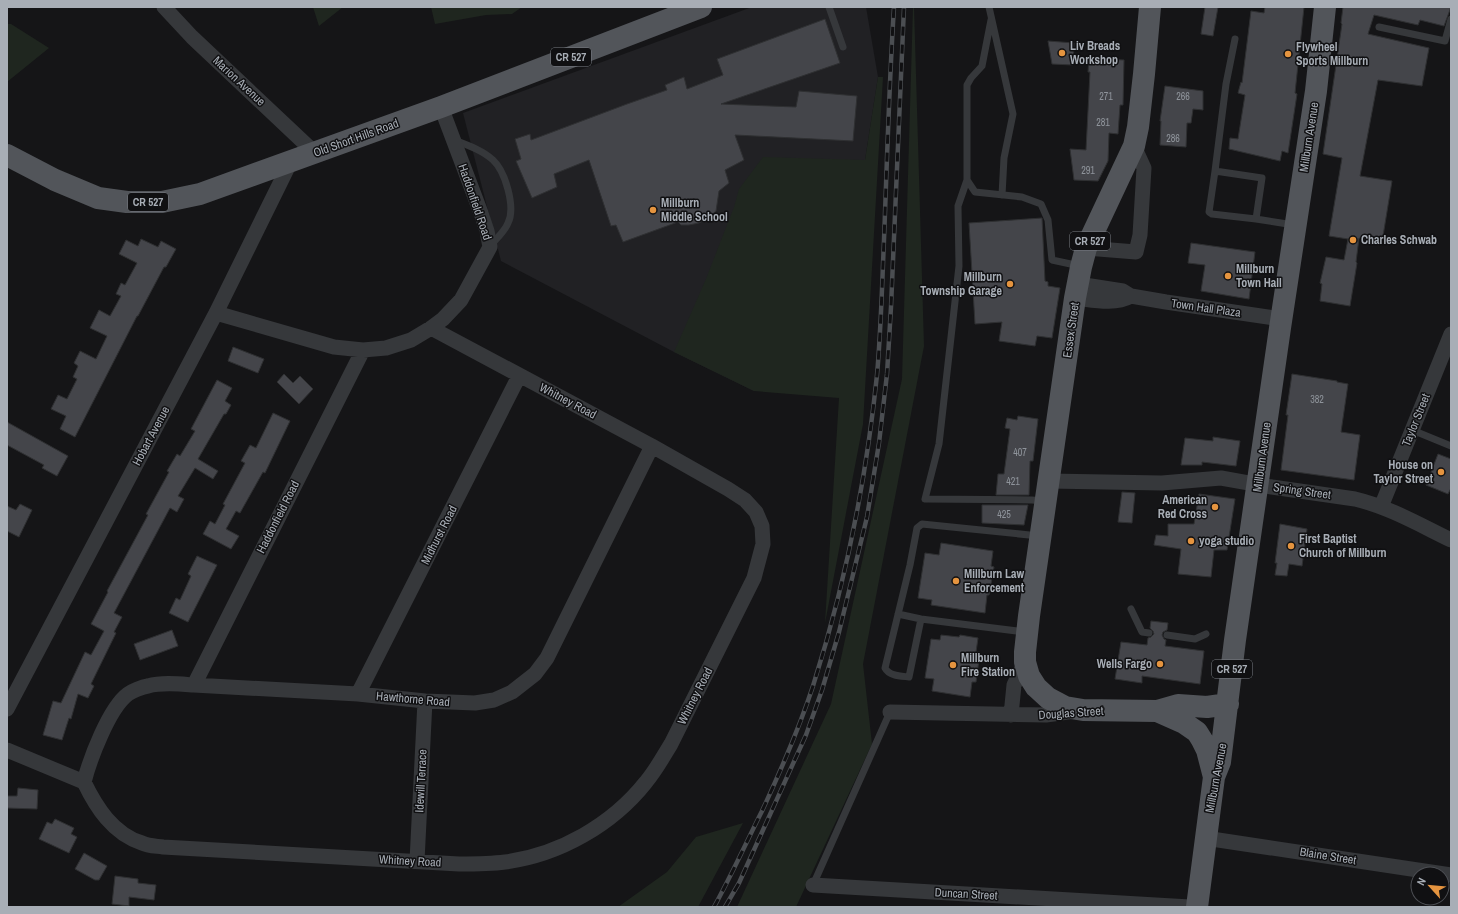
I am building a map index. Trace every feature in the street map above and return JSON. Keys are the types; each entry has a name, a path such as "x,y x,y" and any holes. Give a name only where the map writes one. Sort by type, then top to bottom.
{"main road":[{"name":"Old Short Hills Road","path":"7,156 55,180 98,198 127,202 162,202 200,194 441,107 700,7"},
{"name":"Essex Street","path":"1083,710 1064,707 1048,698 1036,687 1029,676 1025,662 1025,652 1080,274 1134,146 1138,127 1150,7"},
{"name":"Millburn Avenue","path":"1197,907 1205,838 1214,777 1220,762 1236,632 1281,319 1316,91 1325,7"},
{"path":"1157,711 1178,705 1207,707 1228,704"},
{"name":"Douglas Street","path":"1083,710 1157,711 1184,723 1196,732 1207,750 1214,777"}],"street":[{"name":"Marion Avenue","path":"164,7 192,37 315,153"},
{"name":"Haddonfield Road","path":"431,328 443,319 461,300 490,247 481,213 441,107"},
{"path":"1080,274 1136,252 1140,235 1144,168 1134,146"},
{"name":"Hobart Avenue","path":"7,709 216,313 291,161"},
{"name":"Town Hall Plaza","path":"1080,274 1123,290 1130,296 1281,319"},
{"path":"216,313 334,347 363,350 386,348 411,340 431,328"},
{"name":"Whitney Road","path":"84,782 103,815 127,836 142,844 163,847 250,853 467,864 506,862 529,857 573,841 612,816 646,783 671,744 754,578 763,544 762,526 756,512 745,500 652,446 431,328"},
{"name":"Taylor Street","path":"1381,507 1451,334"},
{"name":"Haddonfield Road","path":"194,685 363,350"},
{"name":"Midhurst Road","path":"358,694 519,376"},
{"name":"Hawthorne Road","path":"84,782 87,767 105,726 116,708 128,694 148,686 170,684 194,685 358,694 425,701 475,703 485,702 512,692 536,674 548,658 652,446"},
{"name":"Spring Street","path":"1048,491 1222,478 1258,485 1355,499 1381,507 1451,540"},
{"name":"Essex Street","path":"1011,715 1014,685 1025,662"},
{"name":"Idewill Terrace","path":"416,861 425,701"},
{"name":"Douglas Street","path":"890,712 1046,715 1083,710"},
{"path":"7,750 84,782"},
{"name":"Blaine Street","path":"1205,838 1451,875"},
{"name":"Duncan Street","path":"813,885 1190,907"}],"lane":[{"path":"829,7 843,47"},
{"path":"989,7 1013,114 1004,158 1002,195"},
{"path":"1379,27 1445,41 1451,19"},
{"path":"991,20 982,66 967,85 967,180 958,206 959,266 939,444 925,499 1032,500 1048,491"},
{"path":"1235,39 1226,84 1215,171 1208,212 1212,214 1296,225"},
{"path":"453,140 471,146 493,160 503,177 511,198 512,212 508,224 490,247"},
{"path":"1215,171 1262,178 1256,219"},
{"path":"967,180 975,192 1022,197 1041,204 1048,220 1052,260 1080,274"},
{"path":"1412,430 1451,446"},
{"path":"920,619 910,677 891,674 885,668 910,565 917,528 922,524 1042,536"},
{"path":"1131,609 1142,632 1149,632"},
{"path":"898,614 920,619 1027,633"},
{"path":"1167,635 1195,639 1206,634"},
{"path":"813,885 890,712"}],"shaded area":[{"path":"313,7 343,7 319,26"},
{"path":"431,7 522,7 512,14 486,15 435,24"},
{"name":"Millburn Middle School","path":"752,7 866,7 878,77 865,160 754,391 674,352 501,261 463,113"},
{"path":"913,7 924,346 863,664 872,744 796,907 737,907 831,704 902,379"},
{"path":"7,24 11,24 49,48 7,82"},
{"path":"878,77 883,77 863,424 825,623 839,398 754,391 674,352 706,279 734,207 739,189 763,157 865,160"},
{"path":"743,823 698,907 618,907 667,872 696,837"}],"building":[{"path":"1205,7 1218,7 1213,36 1201,34"},
{"path":"1265,7 1304,7 1295,93 1297,94 1288,153 1282,151 1280,161 1229,149 1230,138 1238,139 1245,95 1238,93 1241,82 1242,83 1251,11 1264,13"},
{"path":"1343,7 1451,7 1444,26 1420,20 1418,25 1374,15 1368,34 1429,48 1422,86 1378,80 1360,176 1392,181 1382,242 1359,238 1357,263 1350,306 1320,301 1322,284 1320,283 1326,257 1344,260 1348,239 1329,236 1342,158 1323,154 1342,24"},
{"name":"Millburn Middle School","path":"825,19 840,63 721,104 796,107 799,91 857,96 853,141 735,135 744,160 725,170 729,183 719,191 716,211 699,223 681,225 678,222 623,242 616,225 611,226 589,160 554,174 557,187 532,198 516,161 521,159 515,139 530,134 531,140 667,90 665,85 684,77 687,89 723,75 717,59"},
{"name":"Liv Breads Workshop","path":"1048,41 1074,43 1073,65 1052,64"},
{"path":"1089,60 1124,60 1123,105 1120,105 1118,134 1109,133 1108,161 1098,181 1074,180 1070,149 1086,150 1090,72 1088,72"},
{"path":"1165,86 1203,91 1203,110 1193,109 1191,123 1187,123 1186,147 1160,145 1160,121"},
{"name":"Millburn Township Garage","path":"1042,218 1045,281 1048,282 1048,286 1060,288 1052,338 1037,336 1035,346 999,341 1002,322 975,324 969,223"},
{"path":"141,239 158,247 161,241 176,249 166,267 164,267 137,316 75,437 60,429 66,416 51,409 58,395 67,399 77,379 73,377 78,366 74,363 80,351 96,359 107,336 90,328 99,310 110,316 121,296 116,294 121,283 125,285 137,263 119,254 126,240 138,246"},
{"name":"Millburn Town Hall","path":"1191,243 1255,252 1249,299 1201,291 1205,265 1188,263"},
{"path":"233,347 264,359 258,373 228,361"},
{"path":"284,374 293,383 300,376 313,389 299,404 277,382"},
{"path":"1292,374 1348,384 1341,432 1360,435 1354,480 1281,470 1288,415 1286,415"},
{"path":"217,380 232,388 225,401 231,405 226,414 224,414 198,459 218,471 213,479 195,468 178,496 184,499 177,512 170,508 114,613 122,617 114,632 116,633 91,684 94,686 88,698 78,694 71,719 69,718 62,740 43,735 53,701 61,703 85,652 91,655 104,631 91,624 148,515 146,514 169,472 167,471 177,454 180,456 195,431 191,429"},
{"path":"273,413 290,421 265,473 263,472 240,513 236,511 226,529 239,536 231,549 203,534 210,521 215,524 225,505 223,504 245,463 241,461 250,445 256,448"},
{"path":"1018,416 1038,419 1033,461 1030,461 1029,495 996,495 998,474 1004,474 1010,429 1005,428 1007,418 1017,420"},
{"path":"7,422 68,456 57,476 42,468 44,465 7,445"},
{"path":"1213,437 1240,441 1236,466 1202,462 1202,465 1181,465 1185,438 1213,441"},
{"name":"House on Taylor Street","path":"1438,454 1451,459 1451,488 1448,494 1426,485"},
{"path":"1122,492 1135,493 1132,523 1118,522"},
{"path":"1199,494 1235,499 1227,550 1214,550 1211,577 1178,574 1181,549 1154,545 1156,535 1168,536 1168,524 1194,524"},
{"path":"20,504 32,510 19,537 7,531 7,506 16,510"},
{"path":"982,505 1028,505 1024,525 982,523"},
{"name":"First Baptist Church of Millburn","path":"1280,524 1307,529 1302,566 1289,564 1287,576 1275,575"},
{"name":"Millburn Law Enforcement","path":"941,543 993,551 991,566 994,567 989,595 987,595 985,613 931,605 932,600 918,598 925,553 939,555"},
{"path":"197,556 217,565 188,622 169,613 176,598 180,600 191,576 188,574"},
{"name":"Wells Fargo","path":"1151,621 1168,623 1167,630 1163,632 1162,635 1166,640 1165,646 1204,651 1200,684 1142,676 1142,683 1115,679 1121,642 1147,645 1148,638 1154,634 1150,628"},
{"path":"172,630 178,646 140,660 134,644"},
{"name":"Millburn Fire Station","path":"941,635 959,637 960,635 978,638 976,652 980,652 976,682 972,682 970,697 932,691 934,679 925,678 931,639 940,640"},
{"path":"18,788 38,790 37,809 7,808 7,796 17,796"},
{"path":"55,819 74,828 71,834 77,837 69,853 39,839 47,822 52,824"},
{"path":"84,853 107,866 99,880 95,880 75,869"},
{"path":"115,876 138,879 138,883 156,885 154,900 129,897 129,906 112,904"}],"railway":[{"path":"714,907 762,811 802,718 835,610 853,532 867,454 877,375 894,7"},
{"path":"725,907 739,883 806,735 822,690 839,632 867,517 879,443 887,374 904,7"}],"place":[{"name":"Liv Breads Workshop","path":"1062,53"},
{"name":"Flywheel Sports Millburn","path":"1288,54"},
{"name":"Millburn Middle School","path":"653,210"},
{"name":"Charles Schwab","path":"1353,240"},
{"name":"Millburn Town Hall","path":"1228,276"},
{"name":"Millburn Township Garage","path":"1010,284"},
{"name":"House on Taylor Street","path":"1441,472"},
{"name":"American Red Cross","path":"1215,507"},
{"name":"yoga studio","path":"1191,541"},
{"name":"First Baptist Church of Millburn","path":"1291,546"},
{"name":"Millburn Law Enforcement","path":"956,581"},
{"name":"Wells Fargo","path":"1160,664"},
{"name":"Millburn Fire Station","path":"953,665"}]}
